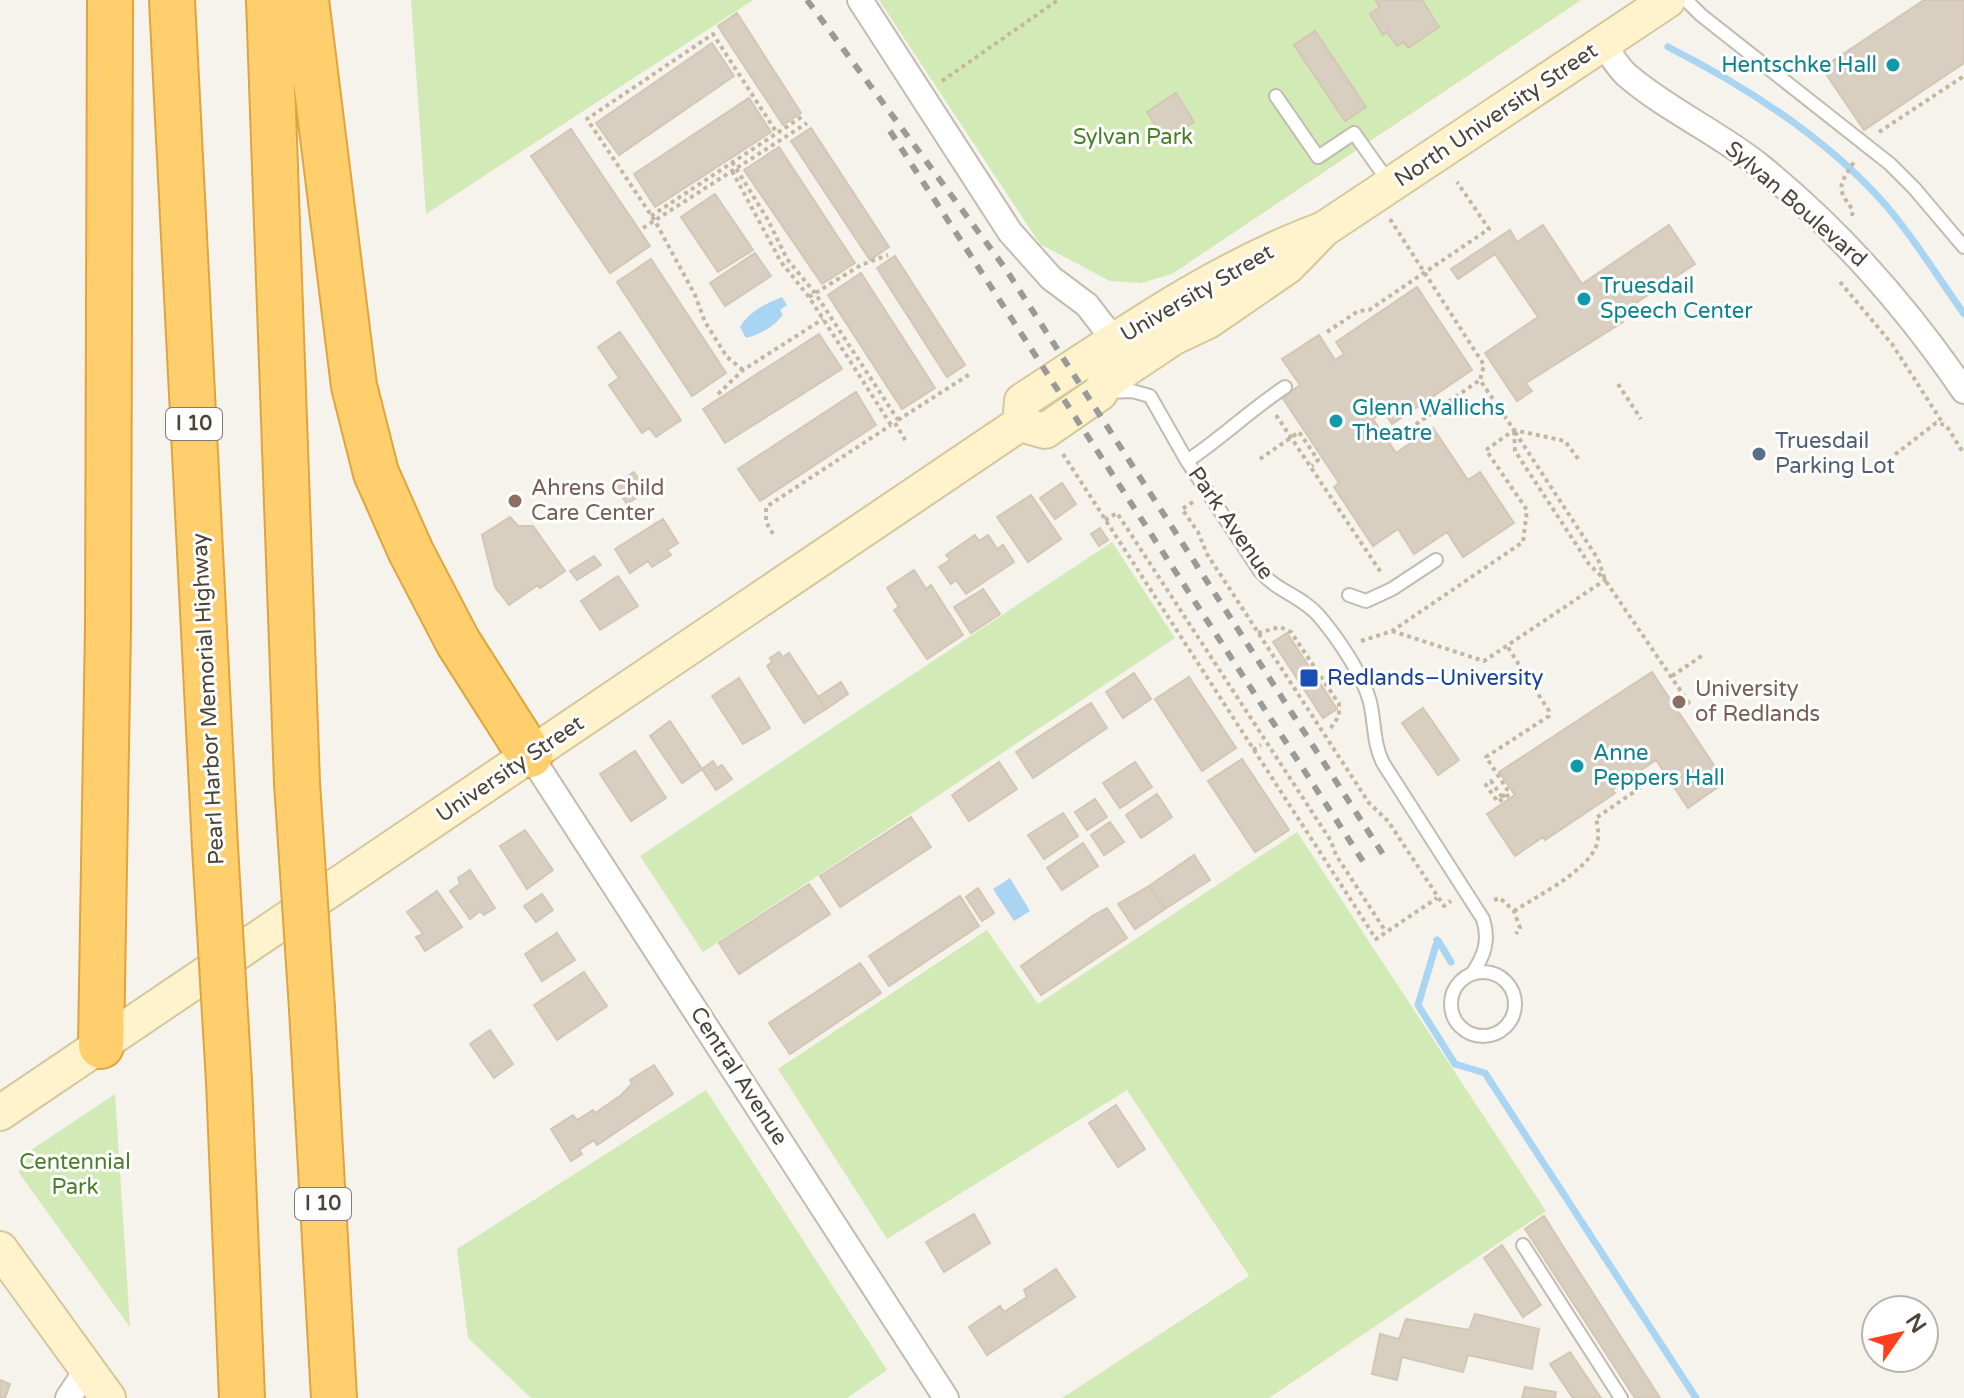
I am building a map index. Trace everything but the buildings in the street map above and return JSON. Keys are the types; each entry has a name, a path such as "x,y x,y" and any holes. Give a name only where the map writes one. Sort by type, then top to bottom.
{"highway":[{"path":"101,1046 108,627 110,0"},
{"name":"Pearl Harbor Memorial Highway","path":"172,0 229,1081 242,1398"},
{"name":"I 10","path":"269,0 297,783 334,1398"},
{"path":"306,0 354,386 376,473 411,552 458,642 530,755"}],"street":[{"path":"860,0 1010,232 1051,278 1087,305 1114,340"},
{"name":"North University Street","path":"1324,229 1668,0"},
{"name":"Sylvan Boulevard","path":"1603,44 1626,76 1760,166 1863,259 1929,341 1964,391"},
{"name":"University Street","path":"0,1113 1020,424 1045,431 1100,393 1105,383 1174,337 1208,321 1288,266 1324,229"},
{"name":"University Street","path":"1020,424 1022,401 1114,340 1241,264 1274,247 1324,229"},
{"name":"Central Avenue","path":"530,755 946,1398"},
{"path":"0,1249 108,1398"},
{"path":"68,1398 88,1368"}],"lane":[{"path":"1686,0 1890,164 1964,247"},
{"path":"1276,96 1318,157 1354,133 1383,190"},
{"path":"1187,461 1237,425 1250,410 1285,387"},
{"name":"Park Avenue","path":"1100,393 1132,391 1150,396 1187,461 1263,575 1315,611 1362,682 1369,698 1376,746 1383,763 1483,919 1487,937 1484,956 1453,994 1452,1012 1456,1021 1471,1034 1489,1035 1508,1024 1513,1015 1514,994 1502,978 1482,972 1472,974"},
{"path":"1349,595 1366,601 1392,589 1436,560"},
{"path":"1523,1245 1621,1398"}],"path":[{"path":"955,72 1058,0"},
{"path":"743,370 727,357 705,322 695,295 655,221 587,119 713,34 777,133"},
{"path":"1870,138 1964,76"},
{"path":"650,216 803,116"},
{"path":"643,228 807,123"},
{"path":"1852,216 1853,210 1840,192 1840,185 1858,155"},
{"path":"732,162 781,262 809,297 907,443"},
{"path":"735,170 787,259 815,293 894,423"},
{"path":"1327,332 1358,311 1369,310 1489,229 1457,182"},
{"path":"1383,190 1425,270 1484,365 1480,380 1396,438"},
{"path":"809,297 861,265 888,255"},
{"path":"1840,282 1892,344 1964,454"},
{"path":"718,394 743,370 823,319"},
{"path":"773,534 766,522 766,507 970,374"},
{"path":"1480,380 1598,559 1605,580"},
{"path":"1618,384 1641,419"},
{"path":"1266,400 1392,589"},
{"path":"1876,469 1936,423 1942,422"},
{"path":"1514,430 1515,451 1589,564 1605,580 1691,706"},
{"path":"1358,642 1392,631 1523,542 1527,510 1486,450 1514,430 1565,441 1579,460"},
{"path":"1260,459 1299,432 1318,460 1311,467"},
{"path":"1062,452 1376,939 1437,898"},
{"path":"1193,502 1182,509 1258,633 1369,803 1388,821 1437,898 1444,906 1451,901"},
{"path":"1105,520 1117,513 1156,569 1386,932"},
{"path":"1392,631 1484,661 1605,580"},
{"path":"1258,633 1280,627 1291,632 1339,704 1339,716 1330,729"},
{"path":"1507,646 1549,711 1549,716 1486,757 1507,789 1502,797 1491,781 1486,785 1498,802 1513,792"},
{"path":"1671,677 1703,655"},
{"path":"1253,750 1261,745"},
{"path":"1514,911 1583,864 1596,849 1599,832 1596,818 1650,781"},
{"path":"1494,900 1500,898 1514,911 1520,928 1516,934"}],"green space":[{"path":"411,0 753,0 426,214"},
{"name":"Sylvan Park","path":"879,0 1581,0 1172,274 1141,283 1110,281 1040,244"},
{"path":"1112,542 1175,638 703,952 640,856"},
{"path":"1297,832 1546,1211 1269,1398 1062,1398 1249,1276 1127,1090 887,1239 778,1069 987,930 1038,1004"},
{"path":"706,1090 887,1370 847,1398 531,1398 468,1338 457,1249"},
{"name":"Centennial Park","path":"115,1094 130,1327 19,1173 22,1156"}],"water":[{"path":"782,297 787,305 780,310 783,315 767,330 746,338 740,327 744,321 758,309"},
{"path":"1010,878 1030,911 1014,921 993,889"}],"waterway":[{"path":"1668,47 1757,98 1841,161 1899,221 1964,314"},
{"path":"1437,940 1439,942 1418,1005 1455,1064 1485,1073 1696,1398"},
{"path":"1439,942 1451,962"}],"railway":[{"path":"807,0 1005,268 1386,859"},
{"path":"890,131 1368,869"}],"place":[{"name":"Hentschke Hall","path":"1893,65"},
{"name":"Truesdail Speech Center","path":"1584,299"},
{"name":"Glenn Wallichs Theatre","path":"1336,421"},
{"name":"Truesdail Parking Lot","path":"1759,454"},
{"name":"Ahrens Child Care Center","path":"515,501"},
{"name":"Redlands–University","path":"1309,678"},
{"name":"University of Redlands","path":"1679,702"},
{"name":"Anne Peppers Hall","path":"1577,766"}]}
